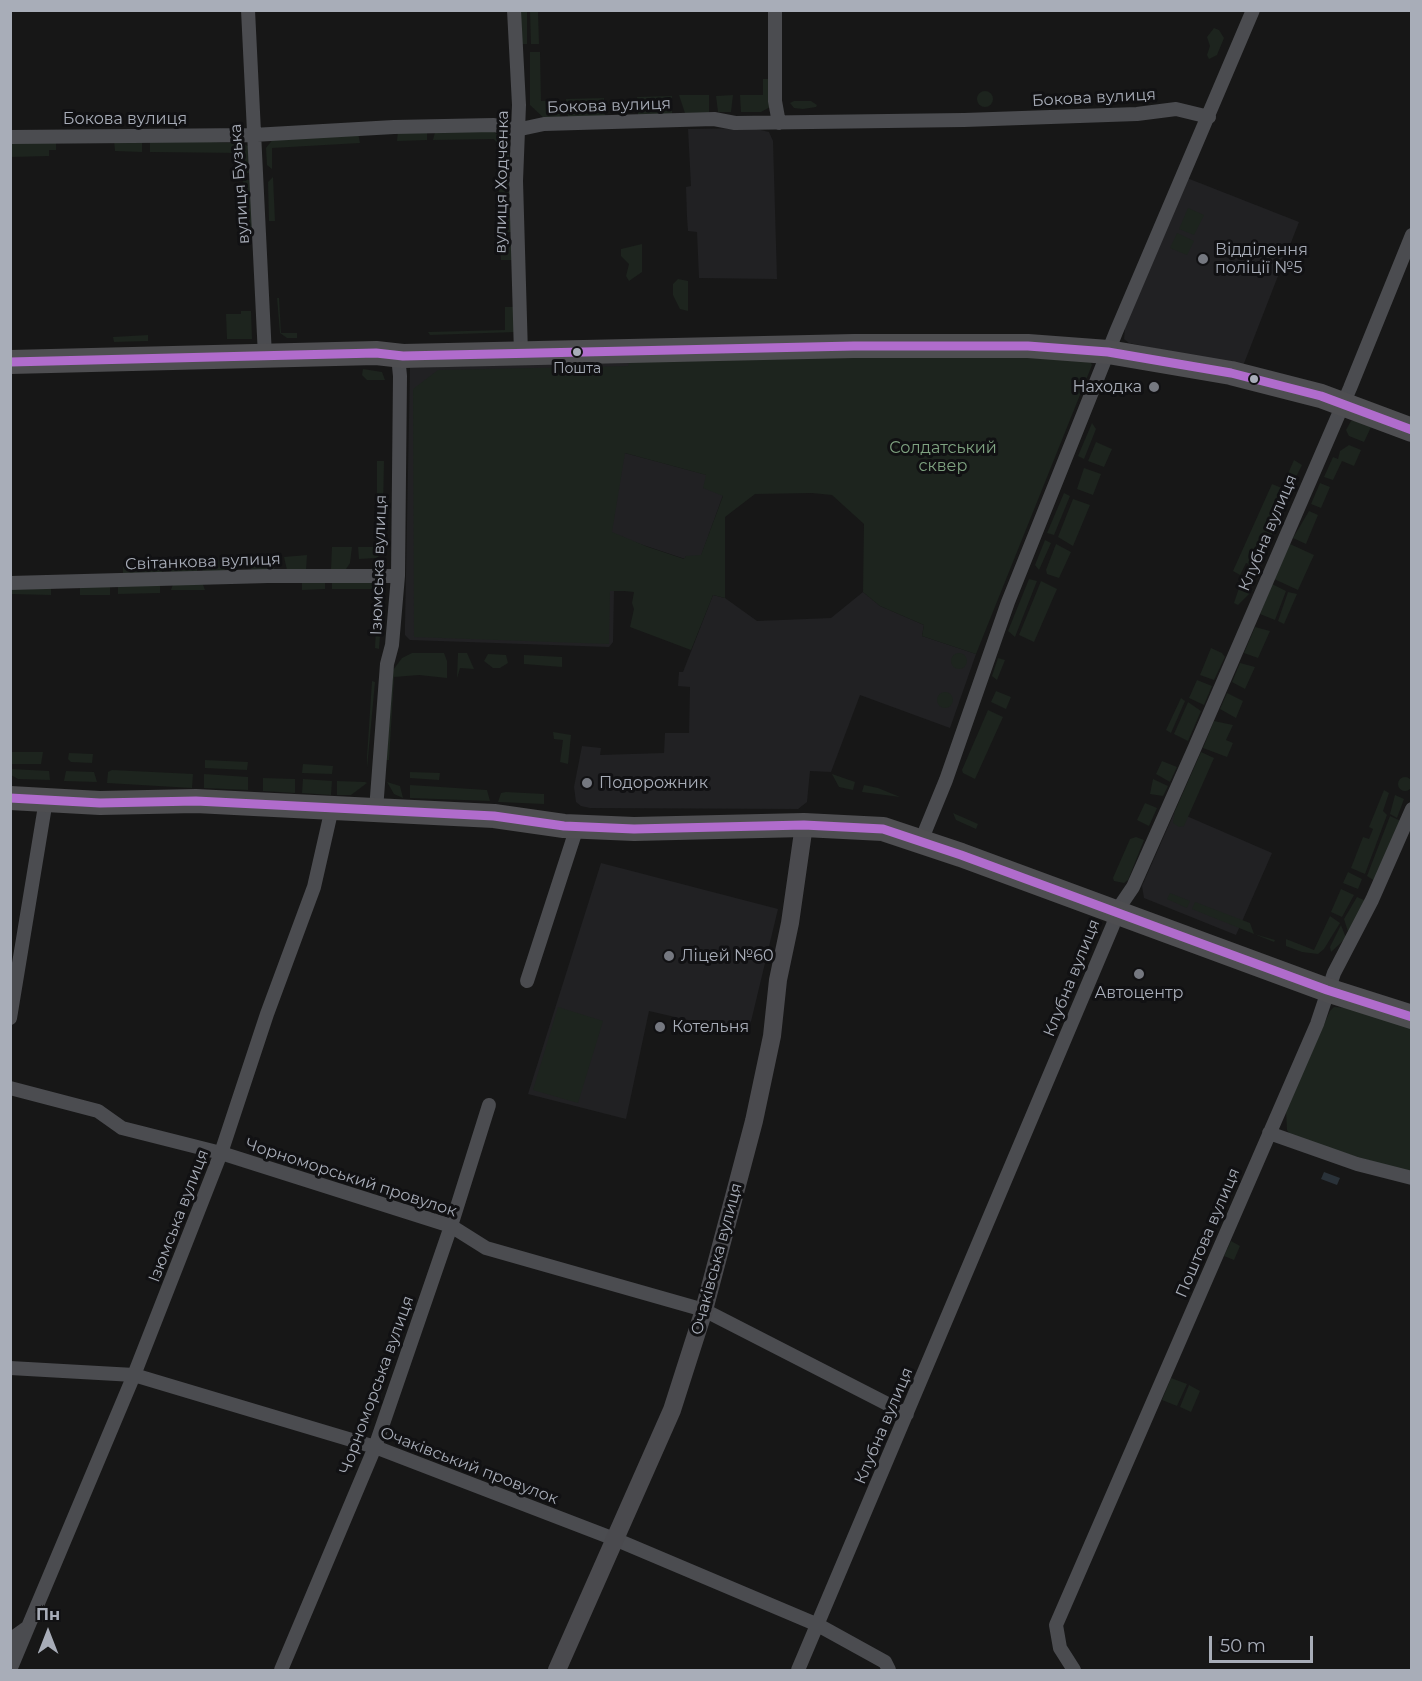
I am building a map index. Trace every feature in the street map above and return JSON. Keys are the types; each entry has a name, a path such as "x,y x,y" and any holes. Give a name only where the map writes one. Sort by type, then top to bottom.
{"highway":[{"path":"10,362 376,353 398,356 958,344 1108,352 1231,373 1343,404 1412,430"},
{"path":"10,798 100,803 196,801 494,816 577,826 634,829 804,825 869,827 921,841 1327,990 1412,1017"}],"street":[{"name":"вулиця Бузька","path":"248,10 265,356"},
{"name":"вулиця Ходченка","path":"514,10 519,105 516,130 521,354"},
{"path":"776,10 775,101 779,123"},
{"path":"921,841 946,780 1008,602 1108,352 1253,10"},
{"name":"Бокова вулиця","path":"10,137 253,135 494,125 516,130 554,123 714,119 735,123 1002,119 1137,114 1176,110 1209,117"},
{"name":"Клубна вулиця","path":"798,1671 1116,912 1133,887 1343,404 1412,235"},
{"name":"Ізюмська вулиця","path":"376,810 387,664 392,645 398,576 400,376 398,356"},
{"name":"Світанкова вулиця","path":"10,583 280,575 398,576"},
{"path":"10,1018 46,800"},
{"name":"Ізюмська вулиця","path":"10,1670 134,1375 221,1153 267,1014 314,887 332,808"},
{"name":"Поштова вулиця","path":"1074,1671 1059,1648 1056,1625 1317,1024 1327,990 1372,900 1412,809"},
{"name":"Очаківська вулиця","path":"557,1671 617,1540 672,1410 704,1310 751,1132 772,1036 778,980 790,923 804,825"},
{"path":"527,981 577,826"},
{"name":"Чорноморський провулок","path":"10,1088 98,1111 122,1128 221,1153 451,1226 486,1248 704,1310 907,1414"},
{"name":"Чорноморська вулиця","path":"281,1671 375,1447 451,1226 489,1105"},
{"path":"1269,1132 1357,1164 1412,1178"},
{"name":"Очаківський провулок","path":"10,1368 134,1375 375,1447 617,1540 818,1625 885,1662 889,1671"},
{"path":"10,1640 28,1627"}],"shaded area":[{"path":"753,128 769,132 773,141 777,279 699,278 697,232 688,231 686,187 691,186 688,129"},
{"path":"1187,178 1299,222 1243,366 1129,343 1124,339 1125,327"},
{"path":"630,361 625,453 707,475 723,495 701,556 686,556 685,559 622,538 610,590 614,590 613,642 609,647 410,640 405,635 405,624 410,368"},
{"path":"863,592 880,606 924,625 922,636 976,654 950,728 860,695 831,772 810,771 807,802 798,809 590,808 576,802 574,787 582,746 601,748 600,755 664,753 665,733 689,733 690,687 678,686 679,672 683,672 713,595 725,598 757,621 831,618"},
{"path":"1175,811 1272,853 1236,935 1144,898 1142,886"},
{"name":"Ліцей №60","path":"601,863 778,909 748,1034 649,1011 626,1119 528,1094"},
{"path":"1324,1172 1340,1178 1337,1185 1321,1179"}],"green space":[{"path":"520,11 527,11 527,44 521,44"},
{"path":"530,11 538,11 539,44 531,44"},
{"path":"1214,28 1219,30 1224,38 1217,55 1209,59 1207,55 1210,46 1207,37"},
{"path":"530,52 540,52 541,101 559,100 560,118 545,119 530,105"},
{"path":"763,79 770,79 770,107 761,112 741,112 740,95 763,95"},
{"path":"985,91 991,93 993,99 991,105 985,107 979,105 977,99 979,93"},
{"path":"679,95 709,95 709,113 685,113"},
{"path":"733,95 731,112 718,112 716,96"},
{"path":"672,96 672,114 638,115 637,97"},
{"path":"604,98 605,116 568,118 566,99"},
{"path":"811,101 817,105 803,109 794,108 790,103"},
{"path":"398,131 427,132 427,140 397,141"},
{"path":"435,132 494,132 506,142 511,164 499,164 498,144 494,139 433,140"},
{"path":"358,133 360,143 272,148 272,169 267,165 266,148 274,138"},
{"path":"56,140 56,150 49,150 49,156 11,157 10,142"},
{"path":"114,140 142,140 142,152 115,151"},
{"path":"150,140 241,143 248,146 250,151 251,173 243,173 242,153 150,152"},
{"path":"499,172 511,172 511,232 499,233"},
{"path":"273,177 275,221 269,221 268,182"},
{"path":"243,180 252,180 255,233 246,234"},
{"path":"1188,208 1204,215 1194,235 1179,229"},
{"path":"1177,233 1194,241 1187,255 1170,248"},
{"path":"511,242 512,260 501,260 500,243"},
{"path":"642,244 642,272 629,281 626,276 629,264 621,256 621,249"},
{"path":"678,279 688,281 688,311 680,309 673,295 673,284"},
{"path":"277,298 279,298 281,333 297,333 297,338 287,338 280,333"},
{"path":"505,307 515,307 516,332 430,335 428,332 505,330"},
{"path":"241,311 251,311 252,339 227,339 226,314 241,314"},
{"path":"148,335 148,341 114,342 113,337"},
{"name":"Солдатський сквер","path":"989,354 1090,361 1092,365 976,654 922,636 924,625 880,606 863,592 864,524 832,495 812,493 755,494 725,517 725,598 713,595 691,650 630,627 634,609 632,603 634,592 624,591 610,591 609,644 414,637 413,389 438,370 628,366 630,361","holes":["625,453 706,475 703,488 723,496 701,555 686,556 684,559 612,532"]},
{"path":"363,369 382,372 385,380 367,380 362,375"},
{"path":"1357,420 1372,425 1364,442 1349,436 1346,430 1351,421"},
{"path":"1092,423 1096,429 1084,459 1078,456"},
{"path":"1096,442 1112,449 1104,467 1088,461"},
{"path":"1349,445 1361,450 1354,466 1342,461 1333,480 1324,477 1333,457 1338,459 1340,451"},
{"path":"1294,460 1302,465 1291,487 1284,483"},
{"path":"377,461 384,461 383,510 377,509"},
{"path":"1084,468 1101,474 1093,495 1077,489"},
{"path":"1320,483 1330,487 1321,508 1311,504"},
{"path":"1272,484 1289,491 1253,583 1244,579 1249,564 1246,563 1240,575 1233,571"},
{"path":"1064,493 1070,496 1054,535 1047,533"},
{"path":"1073,499 1090,505 1073,546 1058,537"},
{"path":"1309,511 1318,515 1306,544 1293,538"},
{"path":"377,517 384,517 384,553 376,558 359,559 358,547 378,547"},
{"path":"1045,540 1051,543 1039,570 1035,565"},
{"path":"1056,544 1071,552 1059,578 1047,574 1046,570"},
{"path":"1290,544 1314,555 1298,590 1274,579"},
{"path":"332,547 352,547 350,563 346,569 331,569"},
{"path":"307,555 306,570 287,570 284,557"},
{"path":"276,557 274,570 251,572 252,558"},
{"path":"224,560 225,573 203,574 201,561"},
{"path":"197,561 197,574 171,575 170,563"},
{"path":"163,564 162,575 123,574 123,567"},
{"path":"325,578 325,589 302,590 302,579"},
{"path":"332,579 374,582 383,588 382,606 377,605 377,589 332,589"},
{"path":"1029,579 1037,581 1015,637 1008,631"},
{"path":"1041,581 1057,589 1034,642 1019,635"},
{"path":"202,582 205,590 171,590 173,584"},
{"path":"160,584 160,593 118,594 118,586"},
{"path":"1272,584 1286,591 1275,620 1260,614"},
{"path":"1240,585 1253,590 1238,605 1234,603"},
{"path":"51,586 51,595 11,594 10,587"},
{"path":"80,586 110,586 110,595 80,595"},
{"path":"1288,592 1297,594 1284,624 1278,621"},
{"path":"377,608 382,609 379,649 375,648"},
{"path":"1255,627 1270,631 1258,658 1244,653"},
{"path":"1211,648 1225,657 1214,680 1200,675"},
{"path":"412,653 444,653 447,661 447,678 419,675 394,677 389,760 386,760 393,670 402,658"},
{"path":"458,653 467,653 474,669 460,668 457,678"},
{"path":"959,653 967,661 959,669 951,661"},
{"path":"488,654 506,655 508,663 500,668 493,668 484,661"},
{"path":"524,655 562,657 562,667 524,664"},
{"path":"998,658 1005,660 997,680 992,676"},
{"path":"1240,663 1255,667 1245,689 1232,682"},
{"path":"1197,680 1212,686 1204,705 1189,698"},
{"path":"372,681 375,682 367,768 367,757"},
{"path":"996,691 1011,697 1006,709 991,702"},
{"path":"945,692 953,700 945,708 937,700"},
{"path":"1227,693 1243,701 1236,718 1220,709"},
{"path":"1181,698 1185,701 1171,733 1166,730"},
{"path":"1188,702 1201,711 1188,741 1174,734"},
{"path":"988,710 1003,717 975,779 963,773 962,770"},
{"path":"1214,721 1233,725 1226,740 1233,743 1227,757 1203,748"},
{"path":"553,732 571,735 568,764 560,762 563,740 554,739"},
{"path":"10,739 11,752 43,752 41,764 11,764"},
{"path":"1201,752 1214,758 1184,826 1179,827 1173,823 1175,811"},
{"path":"69,753 93,754 92,763 71,762 68,759"},
{"path":"205,760 248,762 247,770 205,768"},
{"path":"1162,761 1177,767 1170,782 1156,774"},
{"path":"303,764 333,766 332,774 302,773"},
{"path":"11,769 49,771 50,780 18,779 11,775"},
{"path":"112,770 193,774 192,788 107,783 108,772"},
{"path":"66,771 94,772 97,782 64,781"},
{"path":"410,772 440,773 439,780 410,778"},
{"path":"204,774 248,777 248,790 204,788"},
{"path":"832,774 855,782 853,790 839,787"},
{"path":"1405,777 1410,779 1412,784 1410,789 1405,791 1400,789 1398,784 1400,779"},
{"path":"263,778 295,779 295,793 263,791"},
{"path":"303,779 332,781 331,795 302,793"},
{"path":"1153,779 1168,786 1163,796 1150,794"},
{"path":"337,781 367,783 351,795 337,795"},
{"path":"387,782 400,786 403,798 394,794"},
{"path":"410,785 487,790 490,801 410,798"},
{"path":"864,785 878,788 900,797 862,792"},
{"path":"1384,790 1389,793 1383,811 1387,815 1365,874 1351,868 1363,837 1369,839 1373,829 1369,827"},
{"path":"501,793 544,794 544,804 498,802"},
{"path":"1395,795 1404,799 1397,818 1390,814"},
{"path":"1145,803 1157,808 1149,826 1137,820"},
{"path":"953,813 978,824 976,829 956,820"},
{"path":"1390,816 1401,821 1375,881 1367,876"},
{"path":"1136,837 1144,840 1128,880 1124,883 1114,881 1113,878 1130,839"},
{"path":"1348,872 1362,879 1358,889 1343,883"},
{"path":"1341,889 1354,895 1342,917 1331,912"},
{"path":"1170,893 1190,901 1187,908 1167,899"},
{"path":"1357,897 1366,901 1349,935 1344,919"},
{"path":"1195,902 1250,923 1254,934 1192,909"},
{"path":"1330,916 1340,923 1324,949 1318,954 1302,952 1286,946 1286,939 1314,950"},
{"path":"1341,925 1346,938 1331,952 1330,947"},
{"path":"1254,934 1275,940 1274,942"},
{"path":"558,1007 603,1021 578,1103 533,1090"},
{"path":"1334,1007 1349,1008 1411,1025 1411,1173 1292,1137 1287,1130 1286,1110 1330,1011"},
{"path":"1231,1241 1240,1246 1234,1260 1224,1256"},
{"path":"1171,1378 1187,1384 1177,1406 1162,1400"},
{"path":"1189,1385 1200,1391 1191,1412 1180,1407"}],"transit line":[{"path":"10,362 376,353 403,356 854,346 1028,346 1108,352 1231,373 1321,396 1412,430"},
{"path":"10,798 100,803 196,801 494,816 564,826 634,829 804,825 883,829 961,855 1327,990 1412,1017"}],"place":[{"name":"Відділення поліції №5","path":"1203,259"},
{"name":"Пошта","path":"577,352"},
{"name":"Находка","path":"1154,387"},
{"name":"Подорожник","path":"587,783"},
{"name":"Ліцей №60","path":"669,956"},
{"name":"Автоцентр","path":"1139,974"},
{"name":"Котельня","path":"660,1027"}]}
